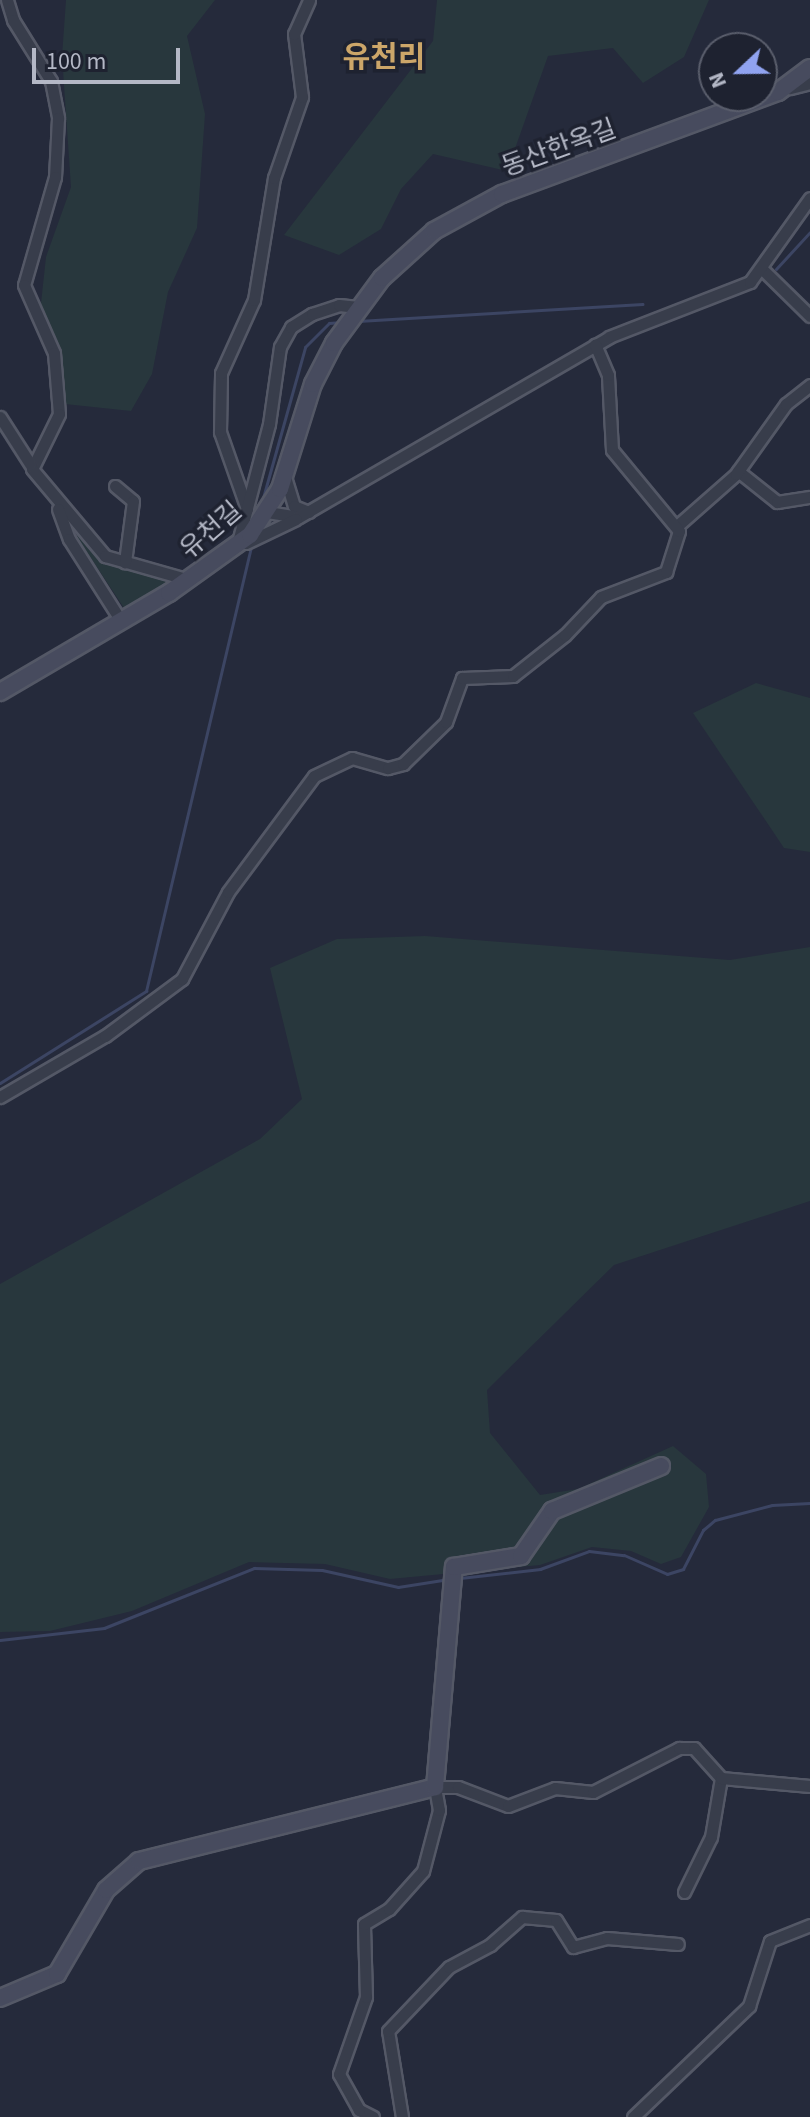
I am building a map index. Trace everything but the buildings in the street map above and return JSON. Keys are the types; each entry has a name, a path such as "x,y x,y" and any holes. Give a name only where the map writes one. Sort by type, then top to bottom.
{"street":[{"path":"7,0 13,20 51,81 58,118 55,177 24,285 54,353 59,414 30,464"},
{"path":"247,509 220,432 221,373 254,300 274,178 302,97 294,34 309,0"},
{"name":"동산한옥길","path":"778,92 810,68"},
{"path":"778,92 810,83"},
{"name":"동산한옥길","path":"351,317 408,253 463,213 726,112"},
{"path":"236,547 304,514 595,345 750,282 810,198"},
{"path":"762,269 810,316"},
{"path":"236,547 269,424 280,347 291,327 312,314 339,305 351,317"},
{"name":"유천길","path":"0,692 189,580 236,547 267,512 285,474 313,384 351,317"},
{"path":"0,1097 105,1036 182,979 228,892 314,776 344,759 388,768 409,760 446,722 462,678 513,676 565,635 601,597 663,575 676,548 677,526 612,450 608,375 595,345"},
{"path":"677,526 738,471 786,404 810,385"},
{"path":"0,417 55,501 96,550 125,562 189,580"},
{"path":"738,471 771,500 810,497"},
{"path":"285,474 291,501 304,514"},
{"path":"115,486 133,501 125,562"},
{"path":"55,501 69,539 121,621"},
{"path":"267,512 304,514"},
{"path":"373,2117 359,2110 339,2074 366,1997 364,1924 389,1909 423,1871 439,1810 435,1787 454,1567 521,1556 552,1511 661,1466"},
{"path":"0,1998 57,1974 106,1890 139,1861 435,1787 458,1787 508,1806 555,1788 593,1792 679,1748 694,1748 721,1778 810,1786"},
{"path":"684,1892 711,1837 721,1778"},
{"path":"402,2117 388,2031 449,1967 490,1945 522,1917 556,1920 573,1947 607,1938 678,1944"},
{"path":"633,2117 749,2006 770,1941 810,1925"}],"shaded area":[{"path":"66,0 215,0 187,36 205,114 197,228 168,292 152,374 131,411 65,404 38,331 46,257 71,187 62,56"},
{"path":"437,0 709,0 684,57 643,83 613,48 548,56 507,171 433,154 401,189 381,229 339,255 284,235 433,41"},
{"path":"73,531 98,557 180,580 126,611"},
{"path":"756,683 810,698 810,852 784,848 693,713"},
{"path":"425,936 730,960 810,947 810,1201 614,1265 487,1390 490,1433 540,1495 578,1489 673,1446 706,1474 709,1507 681,1557 661,1564 631,1551 592,1547 540,1565 390,1579 325,1564 249,1562 132,1611 50,1631 0,1632 0,1284 260,1139 302,1099 270,968 337,939"}],"waterway":[{"path":"776,269 810,232"},
{"path":"358,321 642,304"},
{"path":"261,505 305,347 329,323 342,322"},
{"path":"0,1083 146,991 251,547"},
{"path":"460,1578 540,1569 589,1551 624,1555 667,1574 683,1569 703,1530 715,1520 772,1505 810,1503"},
{"path":"0,1640 104,1628 254,1568 322,1570 398,1587 442,1580"}],"district":[{"name":"유천리","path":"384,58"}]}
